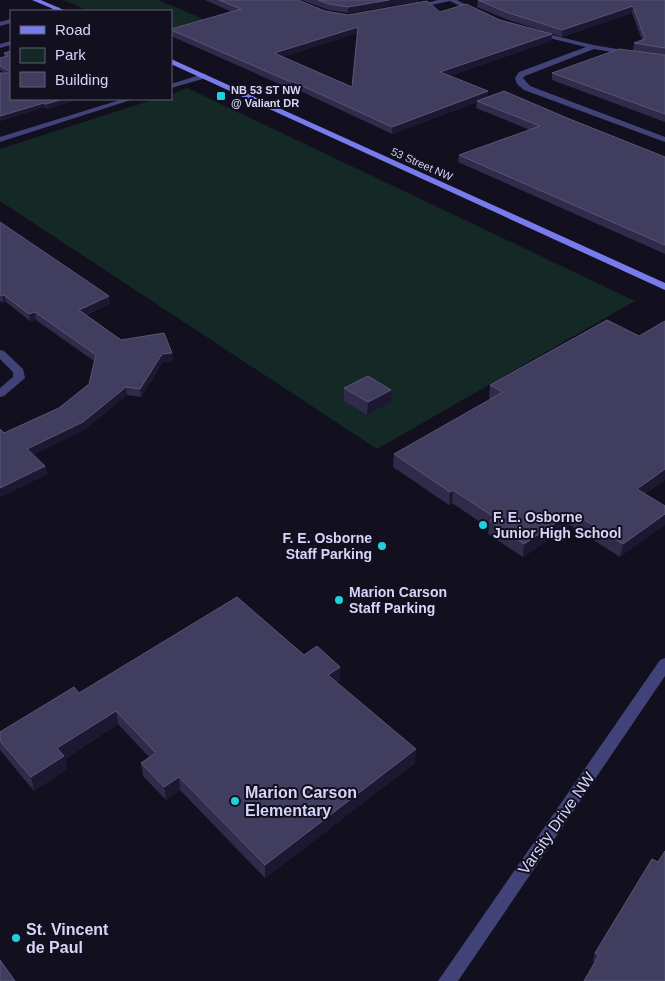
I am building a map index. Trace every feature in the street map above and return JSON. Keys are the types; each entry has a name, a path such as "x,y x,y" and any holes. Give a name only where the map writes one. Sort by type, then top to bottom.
{"street":[{"path":"35,0 60,10"},
{"path":"409,7 447,0"},
{"path":"452,0 484,15"},
{"path":"526,30 593,47 665,59"},
{"path":"593,47 522,74 519,78 520,82 527,88 665,140"},
{"name":"53 Street NW","path":"172,61 665,287"},
{"path":"172,86 203,76"},
{"path":"0,140 127,100"},
{"path":"0,352 19,371 19,378 0,394"},
{"name":"Varsity Drive NW","path":"447,981 665,664"}],"green space":[{"path":"63,0 158,0 213,23 172,35 172,10 87,10"},
{"path":"187,88 635,301 377,449 0,201 0,149 152,100 172,100 172,94"}],"building":[{"path":"219,0 298,0 325,11 348,15 427,1 440,12 466,4 500,20 552,34 440,72 488,91 392,127 294,82 172,30 172,29 241,9","holes":["358,27 352,87 274,53"]},
{"path":"318,0 389,0 348,7"},
{"path":"478,0 665,0 665,48 634,43 645,39 633,6 562,30 506,12"},
{"path":"619,49 665,55 665,114 552,73"},
{"path":"10,51 10,71 0,66 0,58 8,56 4,53"},
{"path":"0,73 10,73 10,100 60,100 44,103 0,116"},
{"path":"504,91 665,157 665,245 459,155 540,126 477,101"},
{"path":"0,222 109,296 79,310 121,340 164,333 172,353 162,354 140,389 126,387 83,422 27,449 45,466 0,488 0,429 4,433 59,408 89,384 96,355 35,312 29,314 4,295 0,295"},
{"path":"607,320 639,336 665,321 665,469 637,489 665,506 665,514 623,544 572,512 524,544 490,521 494,517 453,490 450,492 394,454 503,392 490,385"},
{"path":"368,376 391,390 368,402 344,388"},
{"path":"237,597 304,655 317,646 340,667 328,675 416,749 265,865 179,777 164,787 141,763 156,753 116,711 57,748 64,756 31,777 0,741 0,732 74,687 79,693"},
{"path":"665,851 665,981 584,981 599,955 595,953 652,859 658,862"},
{"path":"0,960 15,981 0,981"}],"place":[{"name":"NB 53 ST NW @ Valiant DR","path":"221,96"},
{"name":"F. E. Osborne Junior High School","path":"483,525"},
{"name":"F. E. Osborne Staff Parking","path":"382,546"},
{"name":"Marion Carson Staff Parking","path":"339,600"},
{"name":"Marion Carson Elementary","path":"235,801"},
{"name":"St. Vincent de Paul","path":"16,938"}]}
